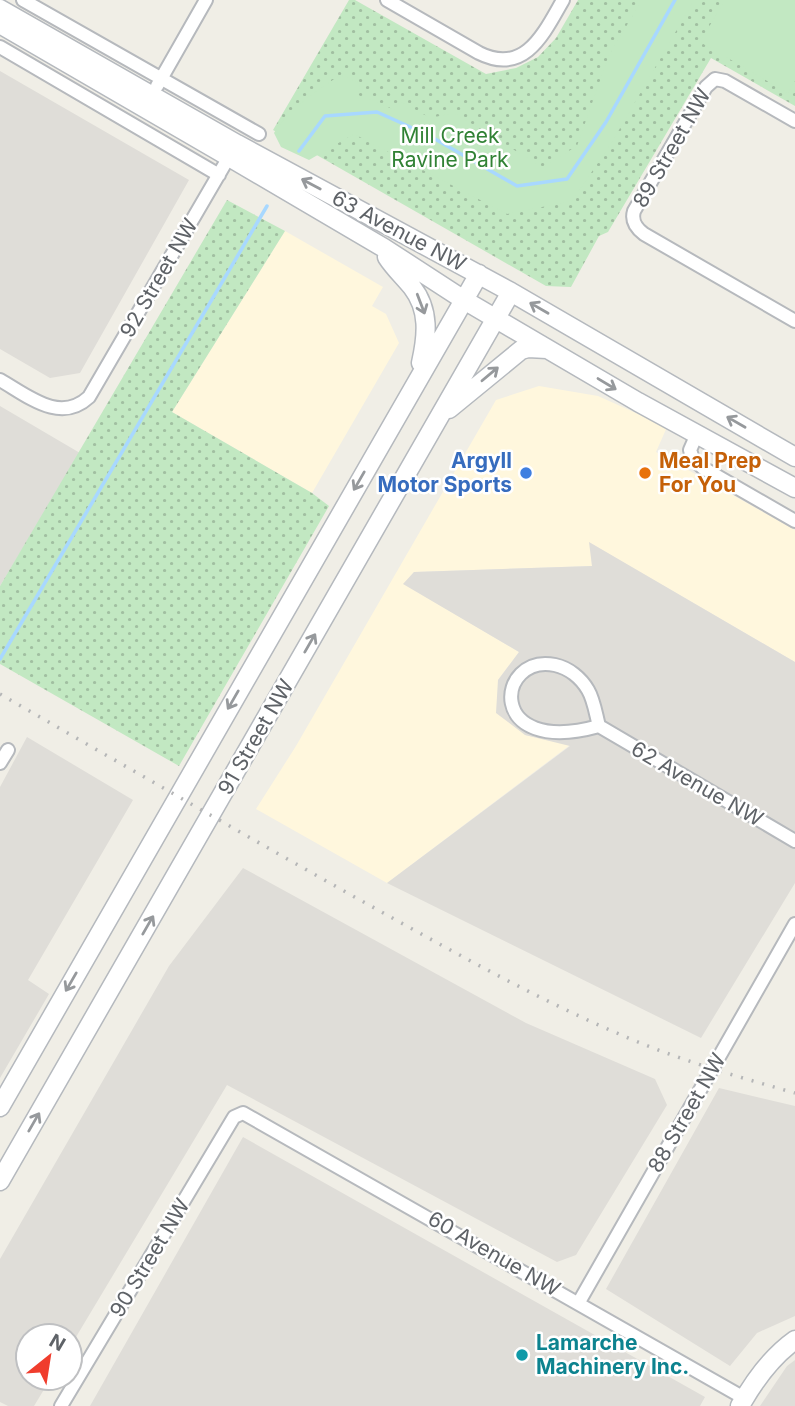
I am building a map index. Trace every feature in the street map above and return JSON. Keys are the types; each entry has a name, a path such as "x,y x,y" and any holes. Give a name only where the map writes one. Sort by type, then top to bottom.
{"main road":[{"name":"63 Avenue NW","path":"0,9 148,102"},
{"name":"63 Avenue NW","path":"0,24 233,150 479,274 795,457"},
{"name":"63 Avenue NW","path":"233,150 464,300 795,488"},
{"path":"384,248 388,259 419,297 425,312 425,345 417,380"},
{"name":"91 Street NW","path":"0,1107 479,274"},
{"name":"91 Street NW","path":"0,1181 511,292"},
{"path":"438,418 521,350 549,349"},
{"path":"742,1402 778,1352 795,1340"}],"street":[{"path":"23,0 258,134"},
{"path":"148,102 206,0"},
{"path":"387,0 485,56 498,60 513,58 534,46 563,0"},
{"path":"0,47 219,175"},
{"name":"89 Street NW","path":"795,121 725,81 715,79 706,87 634,211 632,219 644,234 795,321"},
{"name":"92 Street NW","path":"0,380 45,406 57,409 76,407 94,391 233,150"},
{"path":"697,434 690,450 693,459 703,468 795,521"},
{"path":"542,663 562,667 577,676 589,691 599,726 575,733 557,733 529,727 515,716 510,702 513,685 531,666 542,663"},
{"name":"62 Avenue NW","path":"599,726 795,841"},
{"path":"0,763 8,750"},
{"name":"88 Street NW","path":"579,1302 795,924"},
{"name":"60 Avenue NW","path":"243,1114 579,1302 742,1402"},
{"name":"90 Street NW","path":"61,1406 234,1117 243,1114"}],"shaded area":[{"path":"0,71 189,180 80,373 50,378 0,349"},
{"path":"285,231 383,287 372,306 386,314 399,343 312,493 172,412"},
{"path":"539,386 598,396 667,427 656,452 795,530 795,662 590,543 592,566 414,572 404,584 519,652 498,680 525,735 570,745 387,883 256,809 296,746 496,400"},
{"path":"0,406 80,453 0,586"},
{"path":"589,542 795,662 795,883 701,1038 387,883 570,746 525,735 496,713 498,680 519,652 403,584 414,572 592,566"},
{"path":"27,737 133,800 28,980 49,994 0,1078 0,787"},
{"path":"243,868 526,1023 655,1079 667,1105 576,1255 557,1262 227,1085 84,1324 14,1322 14,1392 42,1392 34,1406 8,1406 0,1402 0,1259 169,966"},
{"path":"719,1088 795,1106 795,1316 757,1333 730,1366 606,1289"},
{"path":"243,1137 705,1397 700,1406 90,1406"},
{"path":"795,1360 795,1406 760,1406 787,1366"}],"green space":[{"path":"349,0 355,0 486,74 516,68 538,57 556,38 578,0 795,0 795,106 711,58 608,232 599,236 571,287 546,286 273,130"},
{"name":"Mill Creek Ravine Park","path":"642,0 694,0 612,142 572,201 507,214 354,134 309,160 281,147 274,133 296,108 340,75 360,83 358,95 395,110 400,101 430,118 454,113 542,167 577,146 609,55"},
{"path":"725,0 795,0 795,81 788,93 700,42"},
{"path":"227,200 285,231 172,412 312,493 329,506 179,766 0,664 0,586"}],"waterway":[{"path":"299,151 325,116 377,112 428,135 517,186 567,179 606,122 675,0"},
{"path":"0,659 267,206"}],"railway":[{"path":"0,694 360,900 538,996 666,1053 795,1093"}],"place":[{"name":"Argyll Motor Sports","path":"526,473"},
{"name":"Meal Prep For You","path":"645,473"},
{"name":"Lamarche Machinery Inc.","path":"522,1355"}]}
